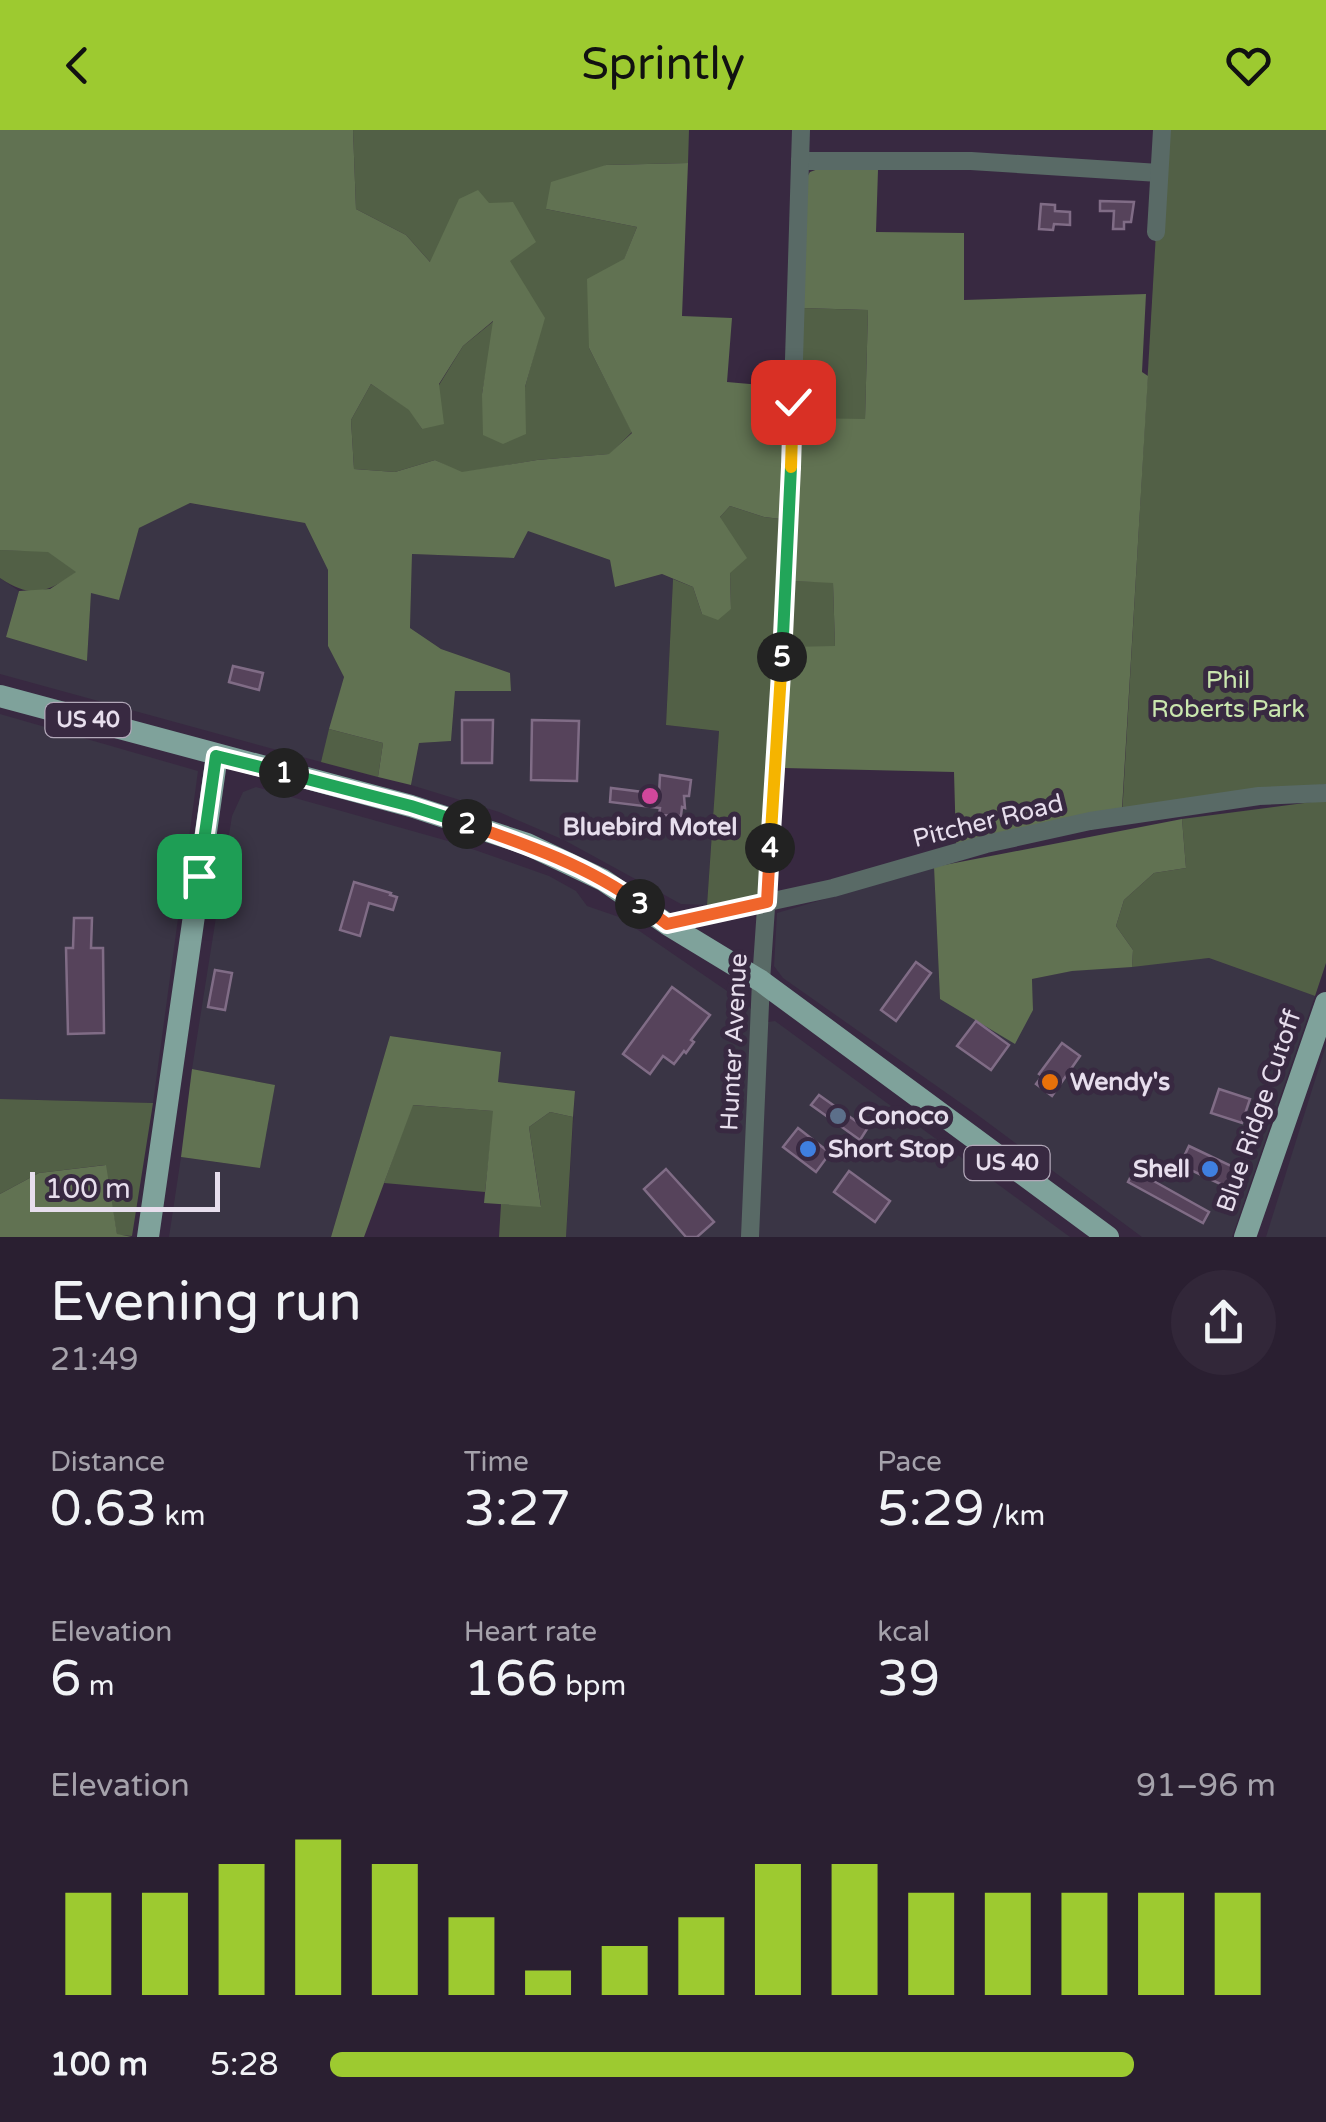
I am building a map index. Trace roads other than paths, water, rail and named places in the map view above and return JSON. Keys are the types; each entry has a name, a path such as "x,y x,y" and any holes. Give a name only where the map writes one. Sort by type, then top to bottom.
{"main road":[{"name":"US 40","path":"0,696 411,806 527,844 603,880 761,981 1108,1237"},
{"path":"148,1237 216,756"},
{"name":"Blue Ridge Cutoff","path":"1245,1237 1326,1003"}],"street":[{"name":"Hunter Avenue","path":"750,1237 789,523 801,130"},
{"path":"1156,232 1162,130"},
{"path":"800,160 971,162 1159,173"},
{"name":"Pitcher Road","path":"667,924 833,888 986,844 1090,822 1259,796 1326,792"}],"place":[{"name":"Bluebird Motel","path":"650,796"},
{"name":"Wendy's","path":"1050,1082"},
{"name":"Conoco","path":"838,1116"},
{"name":"Short Stop","path":"808,1149"},
{"name":"Shell","path":"1210,1169"}],"park label":[{"name":"Phil Roberts Park","path":"1228,694"}]}
